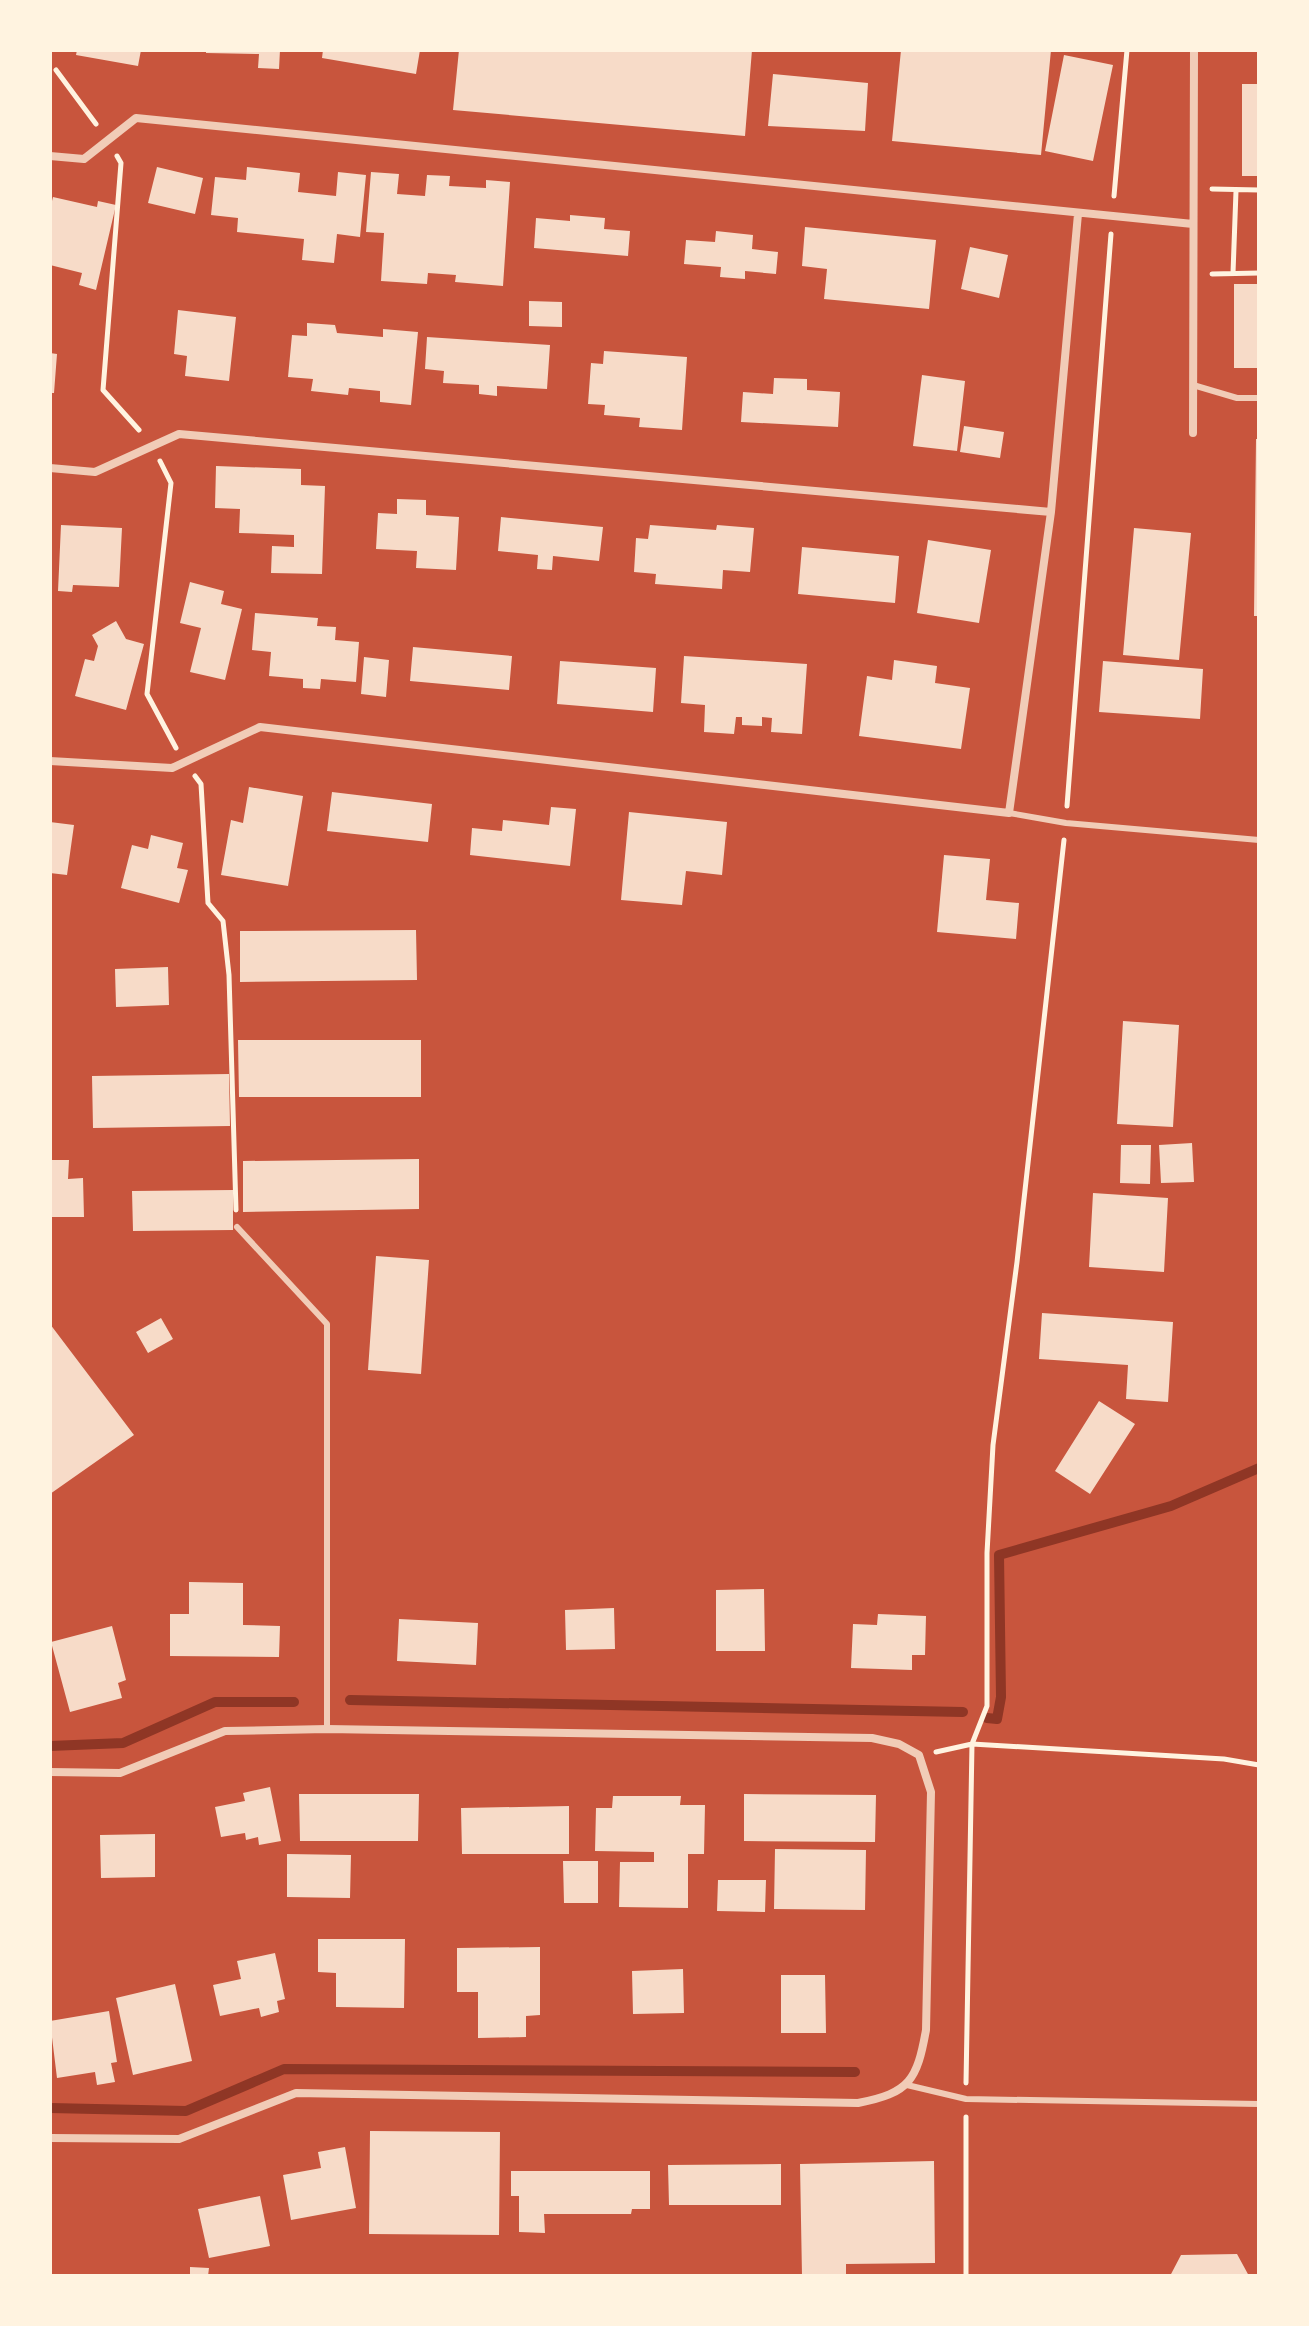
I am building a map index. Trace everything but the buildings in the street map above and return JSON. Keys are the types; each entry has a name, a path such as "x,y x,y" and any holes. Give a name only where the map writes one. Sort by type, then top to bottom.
{"street":[{"path":"1193,433 1194,50"},
{"path":"50,156 84,159 136,118 1193,224"},
{"path":"50,761 172,768 260,727 1009,813 1051,512 1078,214"},
{"path":"50,468 95,472 179,434 1051,512"},
{"path":"50,1772 120,1773 225,1731 327,1729 872,1738 899,1744 919,1755 931,1792 926,2030 921,2062 907,2085 883,2098 858,2103 296,2093 179,2139 50,2138"}],"lane":[{"path":"1193,385 1237,398 1259,398"},
{"path":"1009,813 1066,823 1259,840"},
{"path":"237,1227 327,1324 327,1729"},
{"path":"907,2085 966,2099 1259,2104"}],"path":[{"path":"966,2276 972,1744 987,1706 987,1553 993,1445 1017,1262 1066,823 1127,50"},
{"path":"56,70 121,163 103,390 153,445 171,483 147,694 184,762 201,784 208,903 223,921 229,975 237,1227"},
{"path":"1259,190 1236,191 1233,273 1259,273"},
{"path":"919,1755 972,1744 1150,1754 1259,1765"}],"waterway":[{"path":"987,1718 997,1719 1001,1697 999,1555 1171,1506 1259,1468"},
{"path":"350,1700 963,1712"},
{"path":"50,1746 123,1743 215,1702 294,1702"},
{"path":"50,2108 186,2111 284,2069 855,2072"}]}
